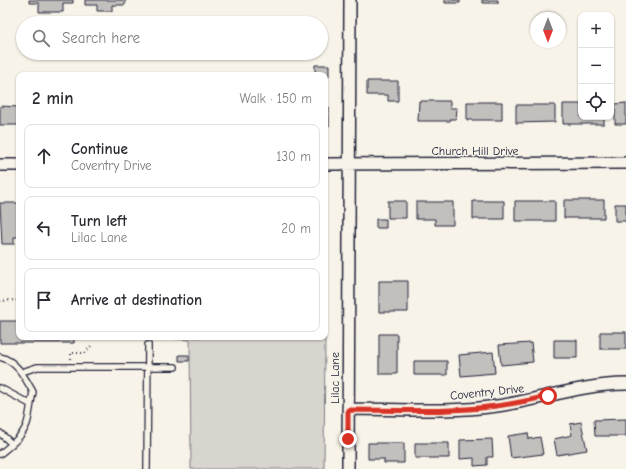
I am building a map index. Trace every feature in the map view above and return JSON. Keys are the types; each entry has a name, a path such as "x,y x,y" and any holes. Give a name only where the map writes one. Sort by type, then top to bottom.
{"street":[{"name":"Lilac Lane","path":"348,469 350,0"},
{"name":"Church Hill Drive","path":"328,164 626,163"},
{"path":"0,165 16,165"},
{"name":"Coventry Drive","path":"348,410 450,410 481,408 520,402 587,388 626,384"}],"lane":[{"path":"147,469 148,345"},
{"path":"0,357 9,360 22,372 33,392 28,422 22,434 0,454"},
{"path":"22,372 37,367 175,367"},
{"path":"0,388 30,404"},
{"path":"0,433 12,444"}],"path":[{"path":"0,301 16,300"},
{"path":"71,361 71,353 85,353 91,346"}],"shaded area":[{"path":"190,340 325,340 324,469 191,469"}],"building":[{"path":"29,0 73,0 73,3 63,3 63,12 39,12 39,3 29,3"},
{"path":"85,0 125,0 125,5 112,5 112,11 97,11 97,5 85,5"},
{"path":"445,0 460,0 460,3 445,3"},
{"path":"482,0 498,0 498,3 482,3"},
{"path":"315,65 329,65 329,77 328,72 315,72"},
{"path":"367,81 398,81 398,101 388,101 388,95 367,95"},
{"path":"419,101 450,101 450,108 457,108 456,119 450,119 450,121 418,121"},
{"path":"467,102 502,102 502,120 467,120"},
{"path":"626,103 626,124 615,124 615,104"},
{"path":"563,104 578,104 578,120 604,120 604,124 563,124"},
{"path":"516,105 555,105 555,122 516,123"},
{"path":"0,106 16,107 16,125 0,125"},
{"path":"328,107 329,107 328,126"},
{"path":"564,200 604,200 604,218 564,218"},
{"path":"388,201 406,201 406,218 388,218"},
{"path":"473,201 504,201 504,219 473,219"},
{"path":"515,201 555,201 555,221 515,221"},
{"path":"416,202 453,202 453,225 435,225 435,219 416,219"},
{"path":"0,203 16,203 16,237 14,237 14,244 2,244"},
{"path":"615,204 626,204 626,221 615,221"},
{"path":"376,219 386,219 386,228 376,228"},
{"path":"379,281 408,281 408,312 379,312"},
{"path":"0,321 16,321 16,340 74,340 74,343 0,343"},
{"path":"600,332 626,332 626,349 600,349"},
{"path":"379,334 397,334 397,374 379,374"},
{"path":"554,340 577,340 577,358 554,358"},
{"path":"531,343 533,362 501,365 499,345"},
{"path":"493,352 495,373 461,376 459,355"},
{"path":"179,355 189,355 189,361 179,361"},
{"path":"414,361 447,361 447,375 414,375"},
{"path":"626,419 626,436 595,436 594,420"},
{"path":"581,422 587,450 557,455 554,439 572,435 570,424"},
{"path":"528,433 529,439 540,437 543,454 511,458 508,436"},
{"path":"492,439 493,457 487,457 487,465 474,466 474,458 460,459 460,440"},
{"path":"368,443 404,443 404,463 384,463 384,459 368,459"},
{"path":"415,443 449,443 449,458 415,458"}],"route":[{"path":"348,439 348,410 450,410 481,408 548,396"}]}
